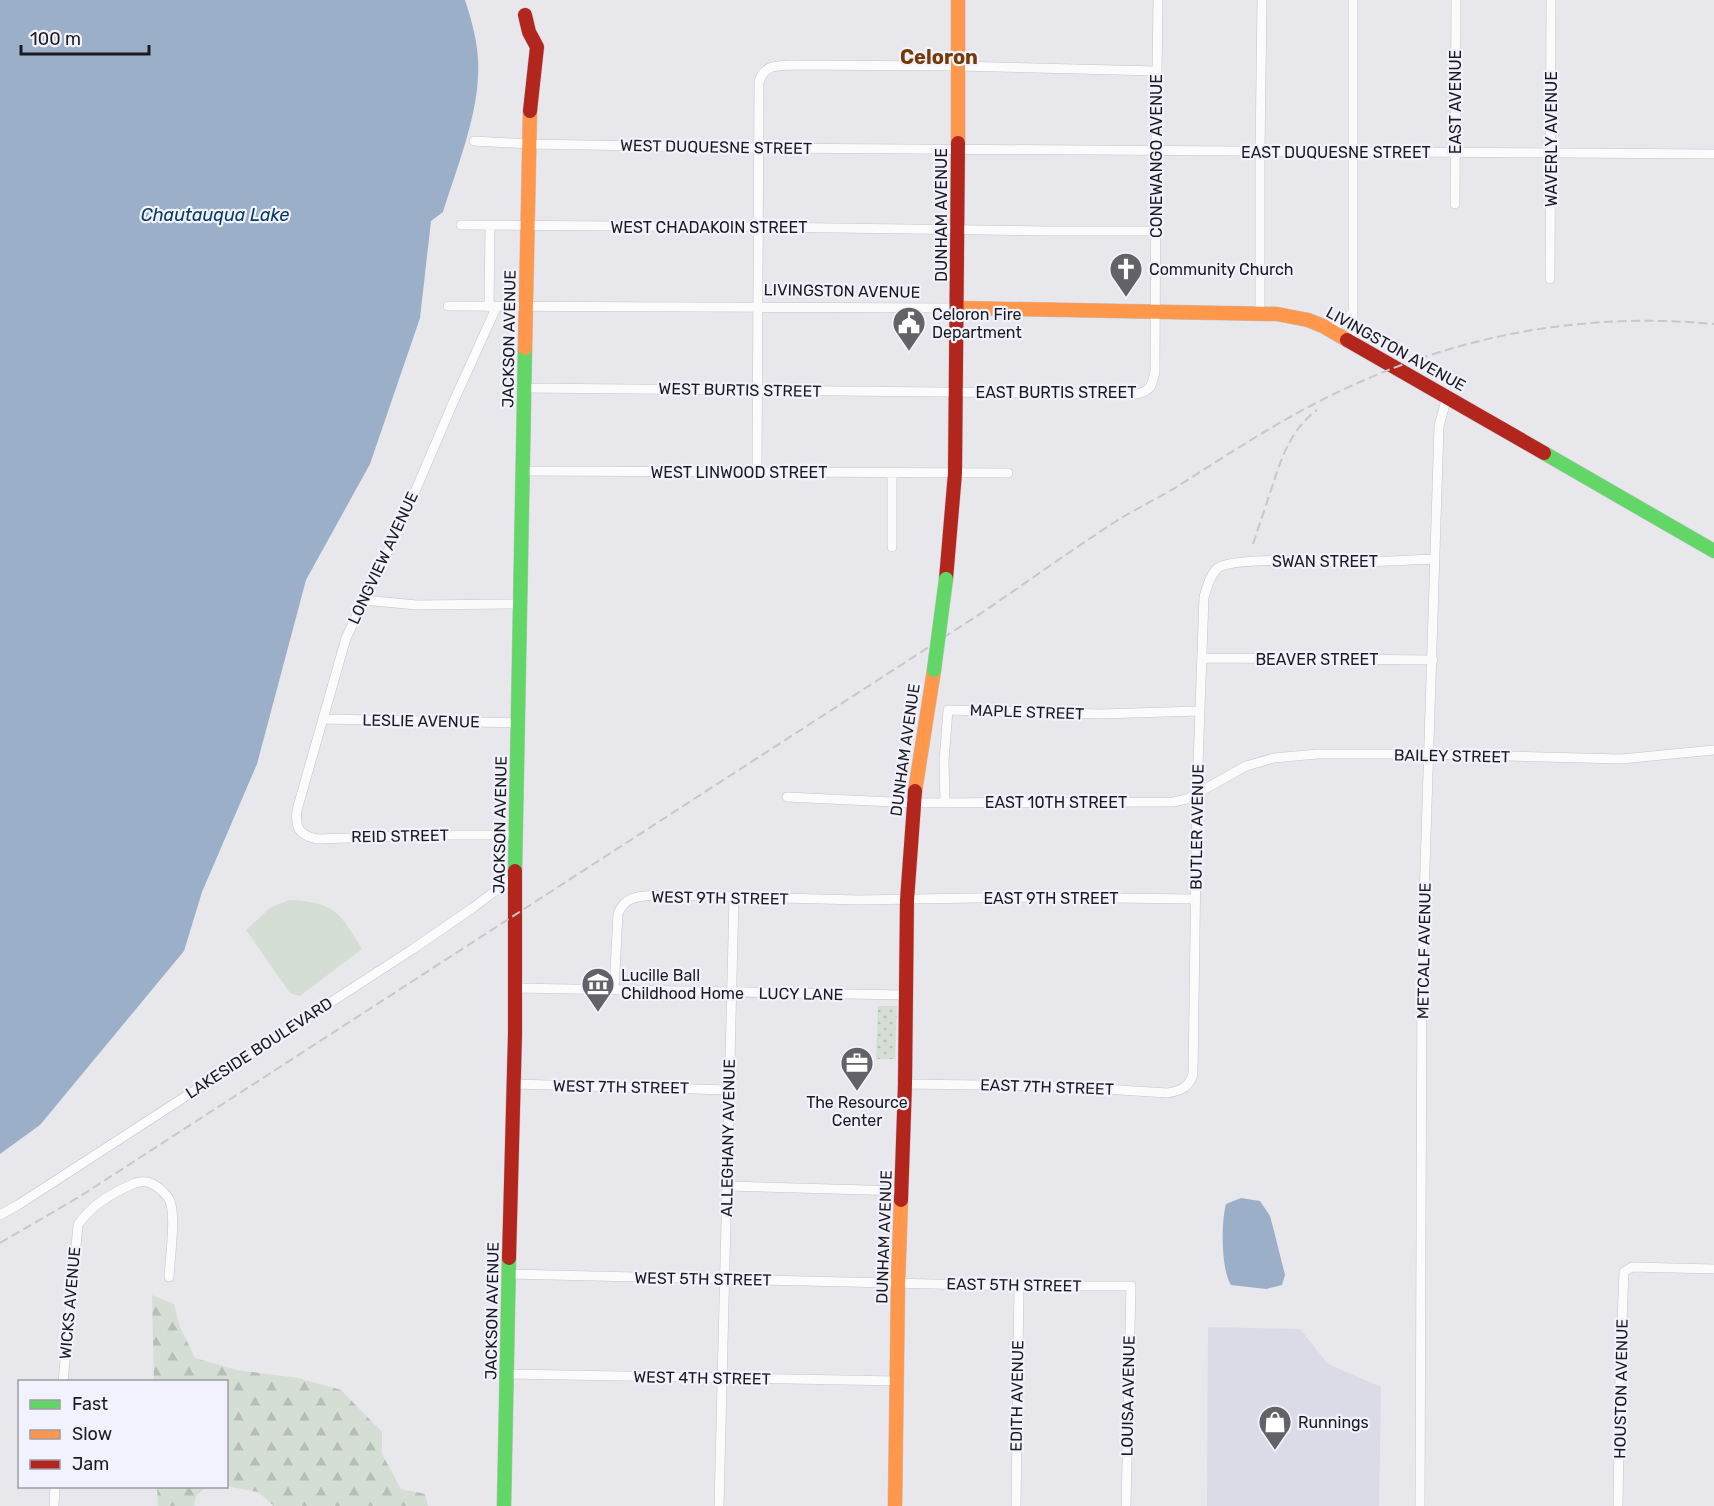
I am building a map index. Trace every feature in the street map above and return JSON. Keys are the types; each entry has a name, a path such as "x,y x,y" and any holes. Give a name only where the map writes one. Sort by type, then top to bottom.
{"street":[{"name":"DUNHAM AVENUE","path":"895,1506 907,900 913,803 946,579 955,473 958,0"},
{"name":"CONEWANGO AVENUE","path":"1152,384 1155,371 1158,0"},
{"path":"1260,313 1262,0"},
{"path":"1353,0 1353,343"},
{"name":"EAST AVENUE","path":"1455,204 1456,0"},
{"name":"WAVERLY AVENUE","path":"1550,279 1551,0"},
{"name":"JACKSON AVENUE","path":"504,1506 529,144 530,108 537,47 527,27 525,15"},
{"path":"757,472 759,82 763,72 772,66 790,65 1156,71"},
{"name":"WEST DUQUESNE STREET","path":"474,141 759,148 958,148"},
{"name":"EAST DUQUESNE STREET","path":"958,148 1714,154"},
{"name":"WEST CHADAKOIN STREET","path":"461,225 1155,231"},
{"path":"490,226 493,308"},
{"name":"LIVINGSTON AVENUE","path":"448,306 493,308 759,306 1277,314 1308,320 1329,329 1714,551"},
{"name":"LONGVIEW AVENUE","path":"296,818 346,638 402,522 493,308"},
{"path":"1329,329 1346,320 1353,312"},
{"name":"EAST BURTIS STREET","path":"956,393 1137,394 1147,392 1152,384"},
{"name":"WEST BURTIS STREET","path":"524,387 956,393"},
{"name":"METCALF AVENUE","path":"1420,1506 1422,987 1439,426 1447,396"},
{"name":"WEST LINWOOD STREET","path":"523,471 1008,473"},
{"path":"892,473 892,547"},
{"name":"SWAN STREET","path":"1216,570 1225,565 1269,561 1353,562 1435,559"},
{"name":"BUTLER AVENUE","path":"1188,1086 1193,1074 1197,793 1204,597 1209,581 1216,570"},
{"path":"363,600 417,605 520,604"},
{"name":"BEAVER STREET","path":"1202,658 1433,660"},
{"name":"MAPLE STREET","path":"945,802 944,761 948,710 1101,714 1199,711"},
{"name":"LESLIE AVENUE","path":"324,719 518,723"},
{"name":"BAILEY STREET","path":"1197,793 1246,766 1274,758 1317,754 1429,754 1621,759 1714,750"},
{"name":"EAST 10TH STREET","path":"787,797 913,803 1173,802 1187,799 1197,793"},
{"name":"REID STREET","path":"296,818 298,828 302,833 316,839 516,835"},
{"name":"LAKESIDE BOULEVARD","path":"0,1215 413,949 515,876"},
{"name":"WEST 9TH STREET","path":"614,990 618,914 621,906 634,897 662,895 907,900"},
{"name":"ALLEGHANY AVENUE","path":"719,1506 734,897"},
{"name":"EAST 9TH STREET","path":"907,900 1026,897 1196,899"},
{"name":"LUCY LANE","path":"515,988 906,995"},
{"name":"WEST 7TH STREET","path":"513,1084 729,1089"},
{"name":"EAST 7TH STREET","path":"905,1084 1056,1086 1167,1093 1179,1091 1188,1086"},
{"name":"WICKS AVENUE","path":"63,1380 78,1226 84,1215 127,1186 143,1181 154,1184 168,1197 172,1215 169,1277"},
{"path":"728,1186 902,1191"},
{"name":"HOUSTON AVENUE","path":"1618,1506 1624,1272 1632,1267 1714,1269"},
{"name":"WEST 5TH STREET","path":"509,1274 898,1283"},
{"name":"EAST 5TH STREET","path":"898,1283 1131,1286"},
{"name":"EDITH AVENUE","path":"1016,1506 1018,1286"},
{"name":"LOUISA AVENUE","path":"1126,1506 1131,1286"},
{"name":"WEST 4TH STREET","path":"506,1374 898,1381"},
{"path":"54,1506 55,1488"}],"shaded area":[{"path":"1208,1327 1300,1329 1328,1364 1381,1387 1379,1506 1207,1506"}],"green space":[{"path":"290,900 317,903 335,912 348,926 362,949 300,996 290,993 246,930 271,907"},
{"path":"878,1006 897,1006 895,1059 876,1059"},
{"path":"152,1295 174,1304 180,1327 195,1358 237,1370 298,1378 341,1390 382,1432 382,1454 401,1489 425,1494 428,1506 274,1506 258,1492 228,1486 228,1380 154,1380"},
{"path":"157,1488 205,1488 196,1496 194,1506 158,1506"}],"water":[{"name":"Chautauqua Lake","path":"0,0 465,0 475,38 478,67 474,111 465,145 443,212 431,221 420,318 370,464 306,580 257,764 202,892 184,951 40,1125 0,1154"},
{"path":"1241,1198 1260,1201 1270,1216 1285,1275 1282,1285 1266,1289 1231,1285 1225,1269 1224,1212 1226,1204"}],"railway":[{"path":"0,1243 79,1197 983,612 1115,522 1318,402 1413,361 1510,334 1560,326 1611,322 1662,321 1714,324"},
{"path":"1253,544 1288,446 1300,427 1317,410"}],"traffic: fast":[{"path":"515,871 525,348"},
{"path":"1544,453 1714,551"},
{"path":"934,670 946,579"},
{"path":"504,1506 509,1258"}],"traffic: slow":[{"path":"958,0 958,143"},
{"path":"525,348 530,111"},
{"path":"957,308 1277,314 1308,320 1347,340"},
{"path":"915,791 934,670"},
{"path":"895,1506 901,1200"}],"traffic: jam":[{"path":"525,15 529,32 537,47 530,111"},
{"path":"946,579 955,473 958,143"},
{"path":"1347,340 1544,453"},
{"path":"901,1200 907,900 915,791"},
{"path":"509,1258 515,1034 515,871"}],"place":[{"name":"Community Church","path":"1126,298"},
{"name":"Celoron Fire Department","path":"909,352"},
{"name":"Lucille Ball Childhood Home","path":"598,1013"},
{"name":"The Resource Center","path":"857,1092"},
{"name":"Runnings","path":"1275,1451"}],"district":[{"name":"Celoron","path":"939,57"}]}
